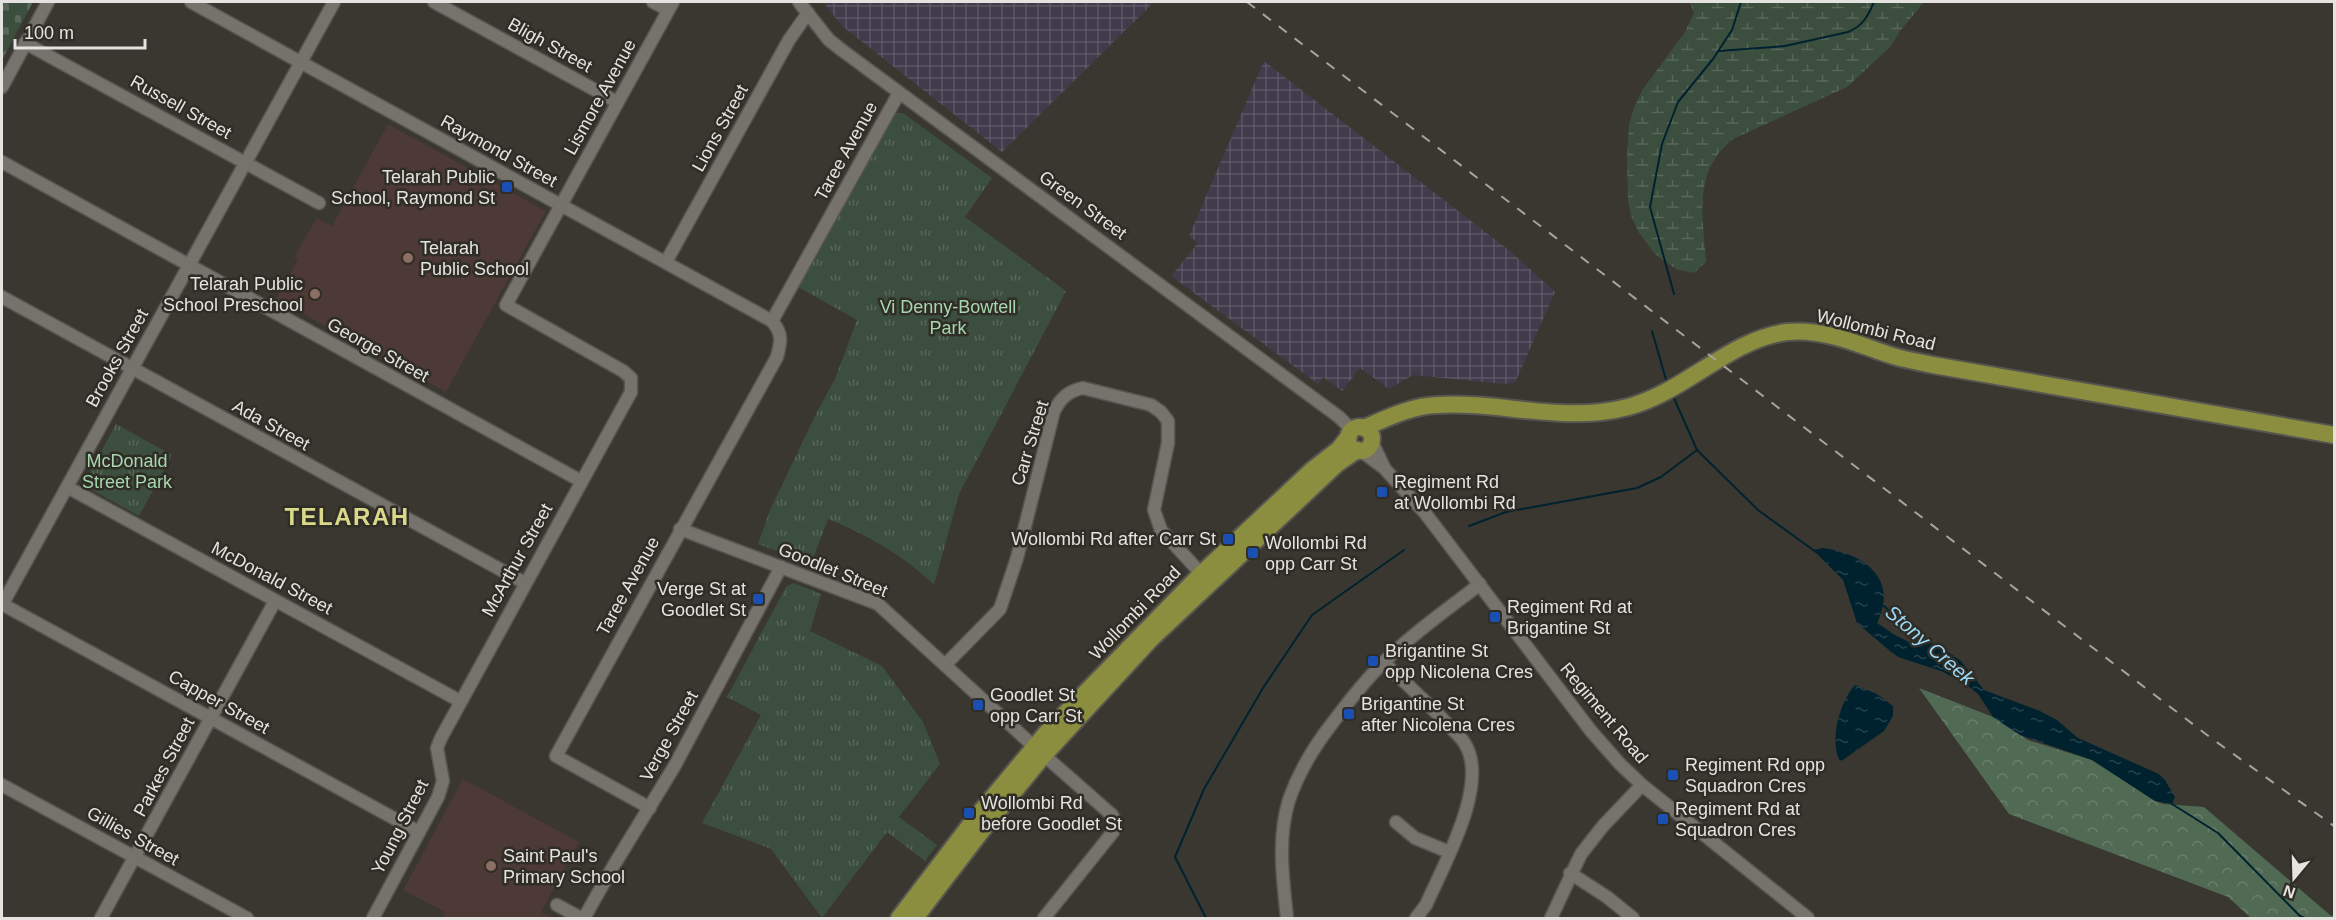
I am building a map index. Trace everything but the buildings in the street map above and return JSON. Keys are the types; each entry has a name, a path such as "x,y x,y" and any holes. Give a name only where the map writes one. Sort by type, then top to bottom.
{"main road":[{"name":"Wollombi Road","path":"899,918 973,821 1039,751 1142,633 1337,464 1361,439 1388,418 1407,410 1437,404 1575,414 1627,408 1664,394 1749,343 1788,332 1809,332 1835,337 1896,357 1933,365 2334,431"},
{"name":"Wollombi Road","path":"915,918 1039,751"}],"street":[{"path":"2,87 48,2"},
{"name":"Raymond Street","path":"191,2 772,321"},
{"name":"Brooks Street","path":"2,604 334,2"},
{"name":"Bligh Street","path":"434,2 617,102"},
{"path":"653,2 671,6"},
{"name":"Green Street","path":"799,2 836,45 1339,417 1361,439"},
{"name":"Lismore Avenue","path":"631,392 631,378 623,371 506,305 671,6"},
{"name":"Lions Street","path":"666,262 789,40 808,13"},
{"name":"Russell Street","path":"25,42 319,203"},
{"name":"Taree Avenue","path":"650,808 556,756 777,357 782,339 772,321 899,93"},
{"name":"George Street","path":"2,162 581,481"},
{"name":"Ada Street","path":"2,297 525,583"},
{"name":"Carr Street","path":"945,665 1000,609 1017,558 1054,411 1064,395 1073,390 1083,388 1151,405 1168,421 1168,443 1154,510 1161,530 1205,579"},
{"name":"McArthur Street","path":"438,748 460,701 631,392"},
{"name":"Regiment Road","path":"1361,439 1425,513 1592,731 1620,764 1642,785 1808,918"},
{"name":"McDonald Street","path":"67,487 460,701"},
{"name":"Goodlet Street","path":"680,529 878,604 1112,815 1115,820 1113,832 1044,918"},
{"name":"Verge Street","path":"583,918 650,808 781,567"},
{"path":"1287,918 1282,864 1283,836 1289,802 1303,766 1322,736 1383,662 1480,584"},
{"name":"Parkes Street","path":"101,918 275,601"},
{"name":"Capper Street","path":"2,604 419,832"},
{"path":"1383,662 1466,744 1472,765 1473,783 1467,808 1426,905 1416,918"},
{"name":"Young Street","path":"373,918 438,797 443,781 438,748"},
{"name":"Gillies Street","path":"2,785 247,918"},
{"path":"1551,918 1570,873 1581,854 1603,826 1642,785"},
{"path":"1396,822 1415,838 1449,852"},
{"path":"1570,873 1607,897 1633,918"},
{"path":"557,906 583,918"}],"shaded area":[{"path":"823,2 1154,2 1002,152 842,26"},
{"path":"1264,61 1510,251 1555,292 1515,383 1503,384 1413,375 1389,389 1360,368 1342,391 1323,377 1318,384 1171,276 1198,243 1189,236"},
{"name":"Telarah Public School","path":"388,124 546,211 446,392 276,299 298,260 294,257 317,218 332,226"},
{"name":"Saint Paul's Primary School","path":"463,779 579,842 541,912 552,918 442,918 445,912 403,890"}],"green space":[{"path":"2,2 33,2 2,60"},
{"path":"1689,2 1924,2 1890,47 1847,87 1733,139 1720,152 1711,166 1703,196 1706,262 1694,273 1676,269 1655,254 1639,233 1631,216 1628,200 1627,158 1629,124 1635,105 1643,89 1685,32 1694,13"},
{"name":"Vi Denny-Bowtell Park","path":"903,113 992,178 965,217 1066,291 959,494 934,585 885,547 828,519 811,564 758,544 770,510 835,379 857,320 798,287 891,116"},
{"name":"McDonald Street Park","path":"116,424 172,455 139,516 83,485"},
{"path":"793,583 821,594 810,631 882,666 923,722 940,764 899,817 937,845 925,861 887,832 822,918 771,849 702,823 761,715 727,697 786,587"},
{"path":"1919,688 1993,717 2028,740 2092,760 2155,801 2163,804 2204,807 2334,918 2251,918 2228,897 2009,814"}],"water":[{"path":"1823,548 1852,556 1874,571 1884,593 1883,607 1877,623 1919,647 1935,643 1961,661 1984,690 2040,711 2057,720 2078,738 2159,774 2175,797 2172,804 2155,801 2092,760 2020,735 1993,717 1978,694 1964,683 1941,671 1898,657 1857,623 1843,580 1813,550"},
{"path":"1855,685 1877,694 1893,706 1893,716 1884,731 1840,762 1835,744 1837,722 1844,702"}],"waterway":[{"path":"1674,294 1650,207 1662,144 1678,102 1713,59 1732,30 1741,2"},
{"path":"1719,51 1785,46 1848,32 1858,27 1870,12 1874,2"},
{"name":"Stony Creek","path":"1652,331 1667,383"},
{"name":"Stony Creek","path":"1673,396 1697,450 1758,510 1816,552"},
{"path":"1469,526 1506,512 1637,488 1661,477 1697,450"},
{"path":"1206,918 1175,857 1204,789 1263,688 1312,615 1404,550"},
{"name":"Stony Creek","path":"1884,606 1925,647"},
{"name":"Stony Creek","path":"2172,804 2218,833 2300,916 2305,918"}],"railway":[{"path":"1247,2 2211,738 2334,826"}],"place":[{"name":"Telarah Public School, Raymond St","path":"507,187"},
{"name":"Telarah Public School","path":"408,258"},
{"name":"Telarah Public School Preschool","path":"315,294"},
{"name":"Regiment Rd at Wollombi Rd","path":"1382,492"},
{"name":"Wollombi Rd after Carr St","path":"1228,539"},
{"name":"Wollombi Rd opp Carr St","path":"1253,553"},
{"name":"Verge St at Goodlet St","path":"758,599"},
{"name":"Regiment Rd at Brigantine St","path":"1495,617"},
{"name":"Brigantine St opp Nicolena Cres","path":"1373,661"},
{"name":"Goodlet St opp Carr St","path":"978,705"},
{"name":"Brigantine St after Nicolena Cres","path":"1349,714"},
{"name":"Regiment Rd opp Squadron Cres","path":"1673,775"},
{"name":"Wollombi Rd before Goodlet St","path":"969,813"},
{"name":"Regiment Rd at Squadron Cres","path":"1663,819"},
{"name":"Saint Paul's Primary School","path":"491,866"}],"district":[{"name":"TELARAH","path":"347,516"}]}
